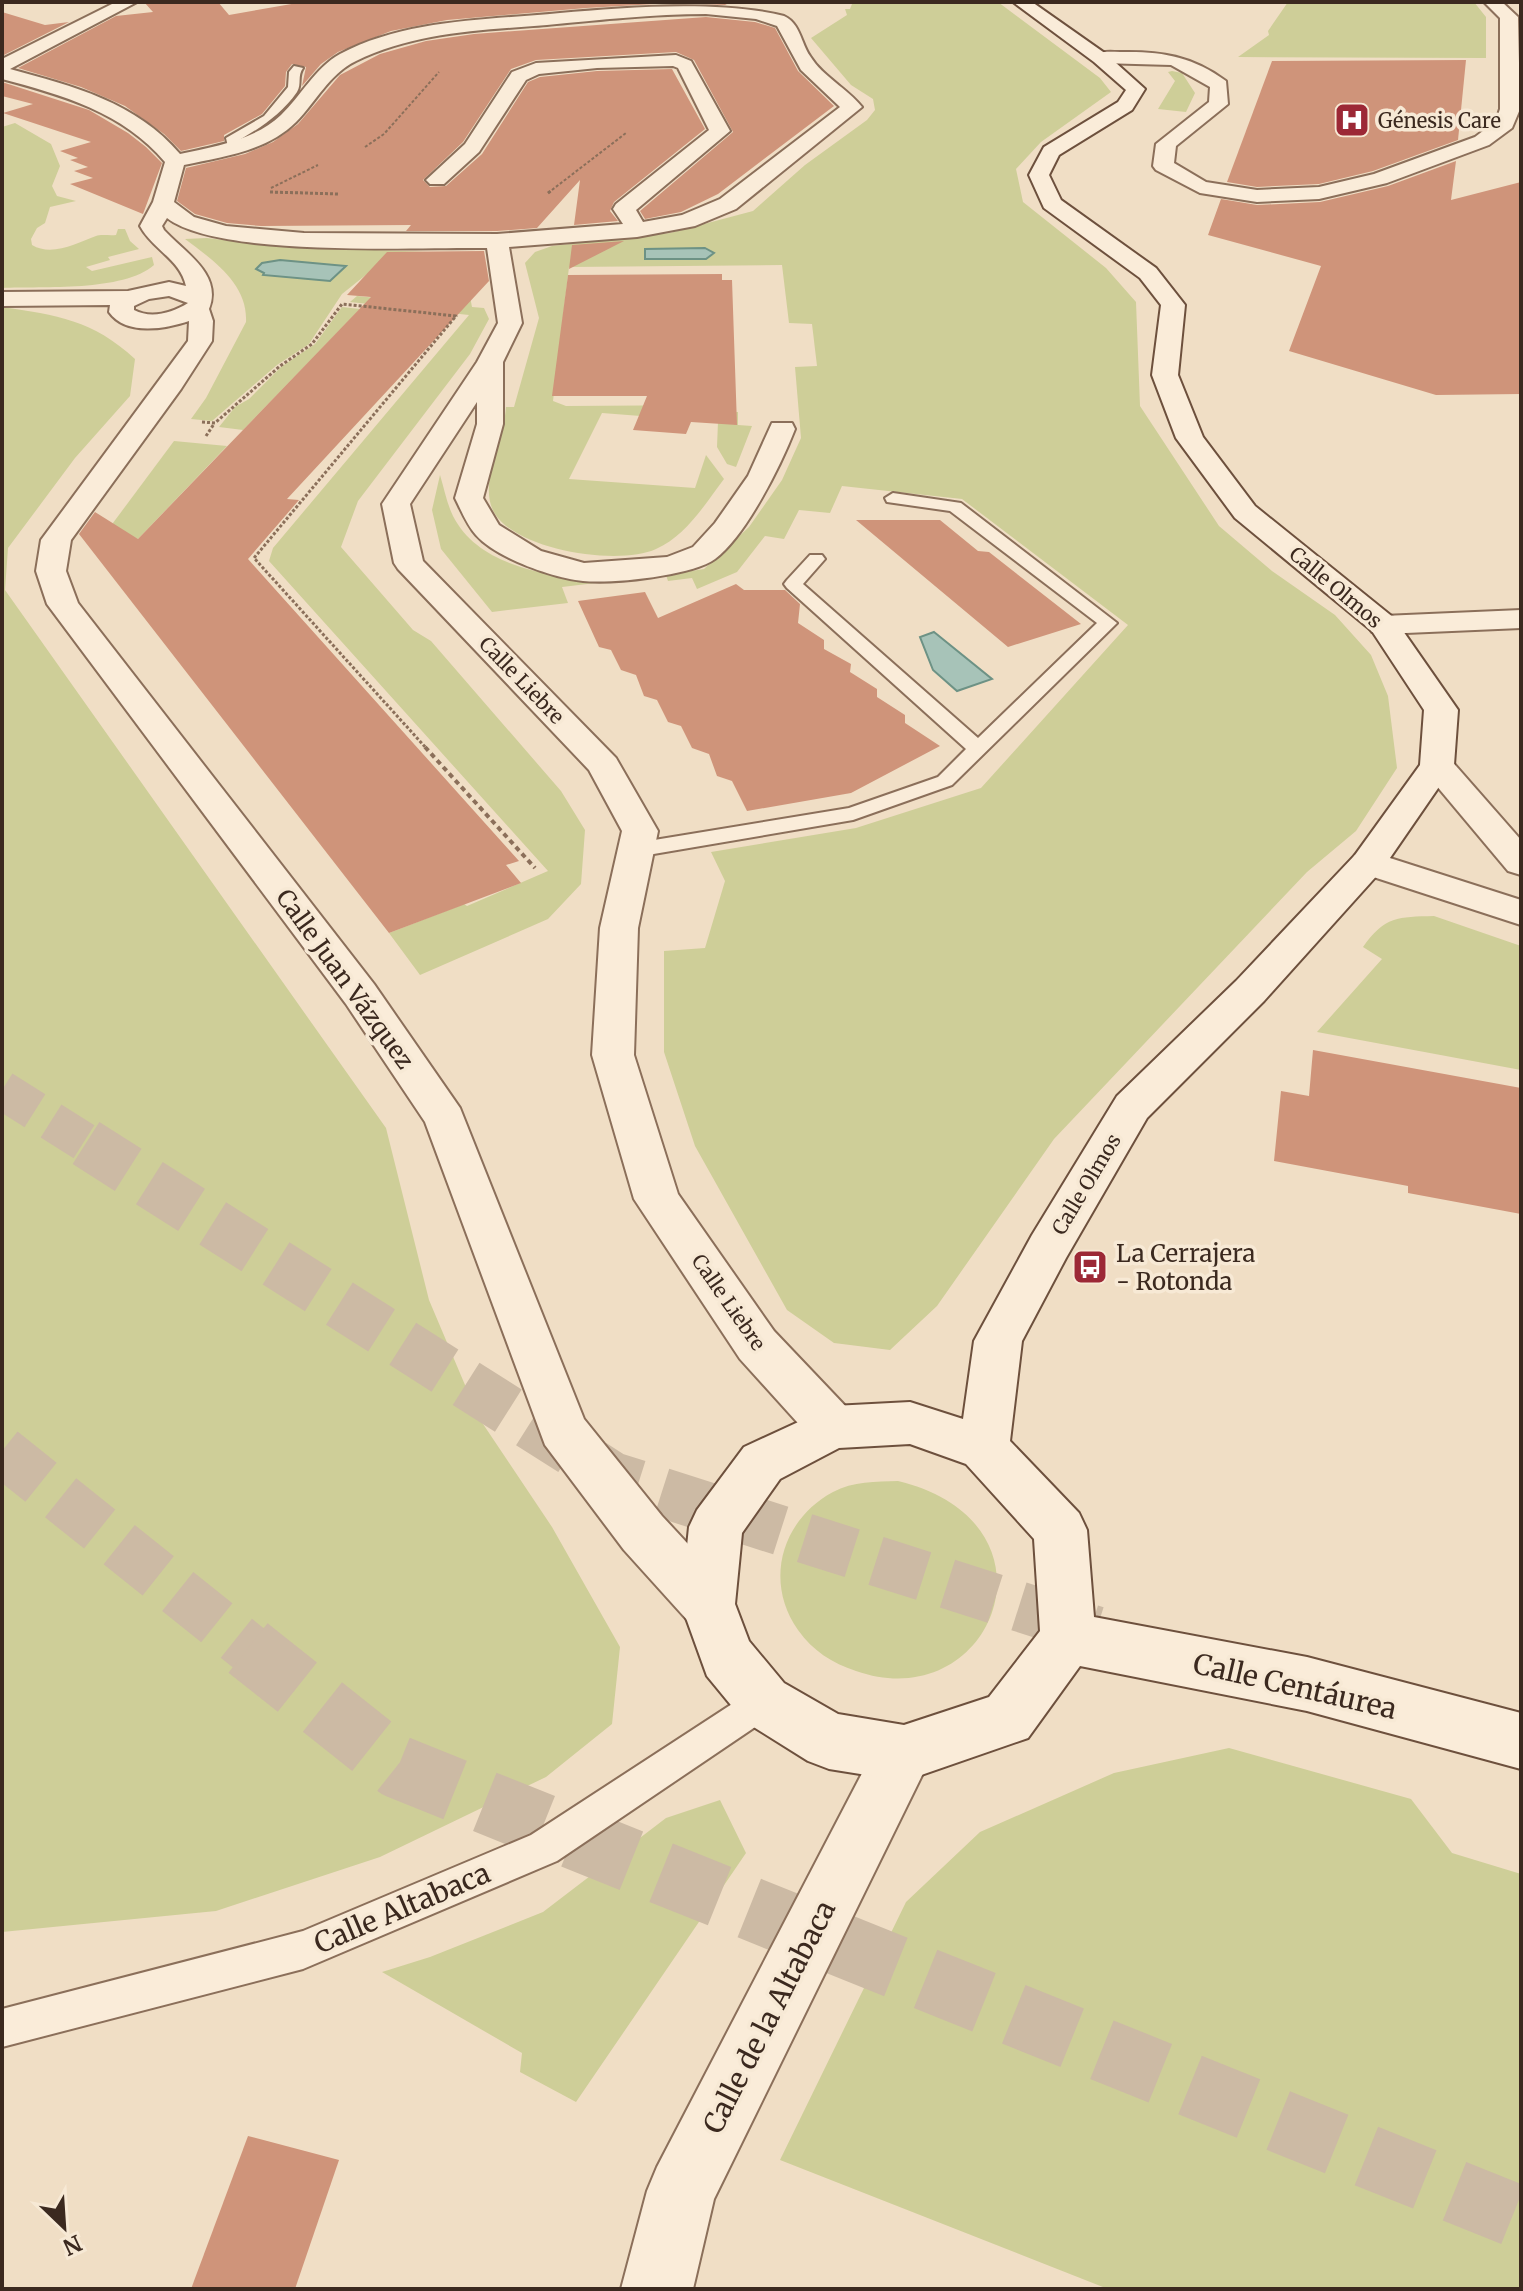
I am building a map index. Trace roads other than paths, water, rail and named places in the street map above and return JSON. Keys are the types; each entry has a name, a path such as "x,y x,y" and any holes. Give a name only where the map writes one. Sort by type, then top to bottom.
{"street":[{"path":"2,66 129,2"},
{"name":"Calle Olmos","path":"984,1448 998,1341 1048,1248 1132,1107 1250,991 1368,863 1437,765 1441,710 1383,625 1245,512 1190,438 1165,375 1173,305 1148,273 1052,203 1039,175 1051,151 1125,106 1136,89 1100,58 1021,2"},
{"path":"1100,58 1177,58 1197,67 1219,85 1218,104 1166,144 1163,166 1200,187 1257,196 1319,193 1380,179 1482,141 1505,124 1515,110 1509,17 1492,2"},
{"path":"165,206 186,222 224,233 304,240 497,241 637,230 687,221 728,204 852,107 813,71 783,22 751,11 675,8 470,28 392,42 340,63 285,123 233,148 175,161"},
{"path":"437,180 472,148 519,76 536,69 676,60 685,65 720,131 624,209 637,230"},
{"path":"2,73 114,109 156,138 175,161"},
{"path":"175,161 167,182 165,206 151,226 156,238 188,262 197,279 199,304"},
{"name":"Calle Liebre","path":"497,241 510,323 490,362 396,504 409,563 604,765 640,831 619,928 613,1055 657,1199 757,1345 833,1427"},
{"path":"134,306 170,273 175,253"},
{"path":"5,299 134,306 182,290 198,296 199,304"},
{"name":"Calle Juan Vázquez","path":"199,304 200,341 172,384 56,540 51,571 63,604 360,994 445,1119 563,1430 643,1533 708,1604"},
{"path":"134,306 166,345 172,384"},
{"path":"490,362 490,424 469,498 488,531 530,557 583,572 672,566 704,553 762,476 782,429"},
{"path":"1383,625 1521,619"},
{"path":"1437,765 1521,863"},
{"path":"1368,863 1521,913"},
{"path":"910,1423 984,1448 1060,1530 1068,1638 1008,1718 904,1753 829,1741 764,1702 727,1657 708,1604 716,1527 762,1463 833,1427 910,1423"},
{"name":"Calle Centáurea","path":"1068,1638 1307,1684 1521,1741"},
{"name":"Calle de la Altabaca","path":"657,2289 681,2191 904,1753"}],"lane":[{"path":"233,148 230,141 268,118 294,88 294,72 298,68"},
{"path":"636,850 853,814 945,781 1108,623 955,507 893,498"},
{"path":"816,559 793,584 978,749"},
{"name":"Calle Altabaca","path":"2,2028 303,1950 544,1848 764,1702"}],"tunnel":[{"path":"2,1090 89,1145"},
{"path":"86,1143 613,1477 1096,1631"},
{"path":"2,1451 251,1650"},
{"path":"248,1648 398,1767 1521,2218"}],"place":[{"name":"Génesis Care","path":"1352,120"},
{"name":"La Cerrajera - Rotonda","path":"1090,1267"}]}
